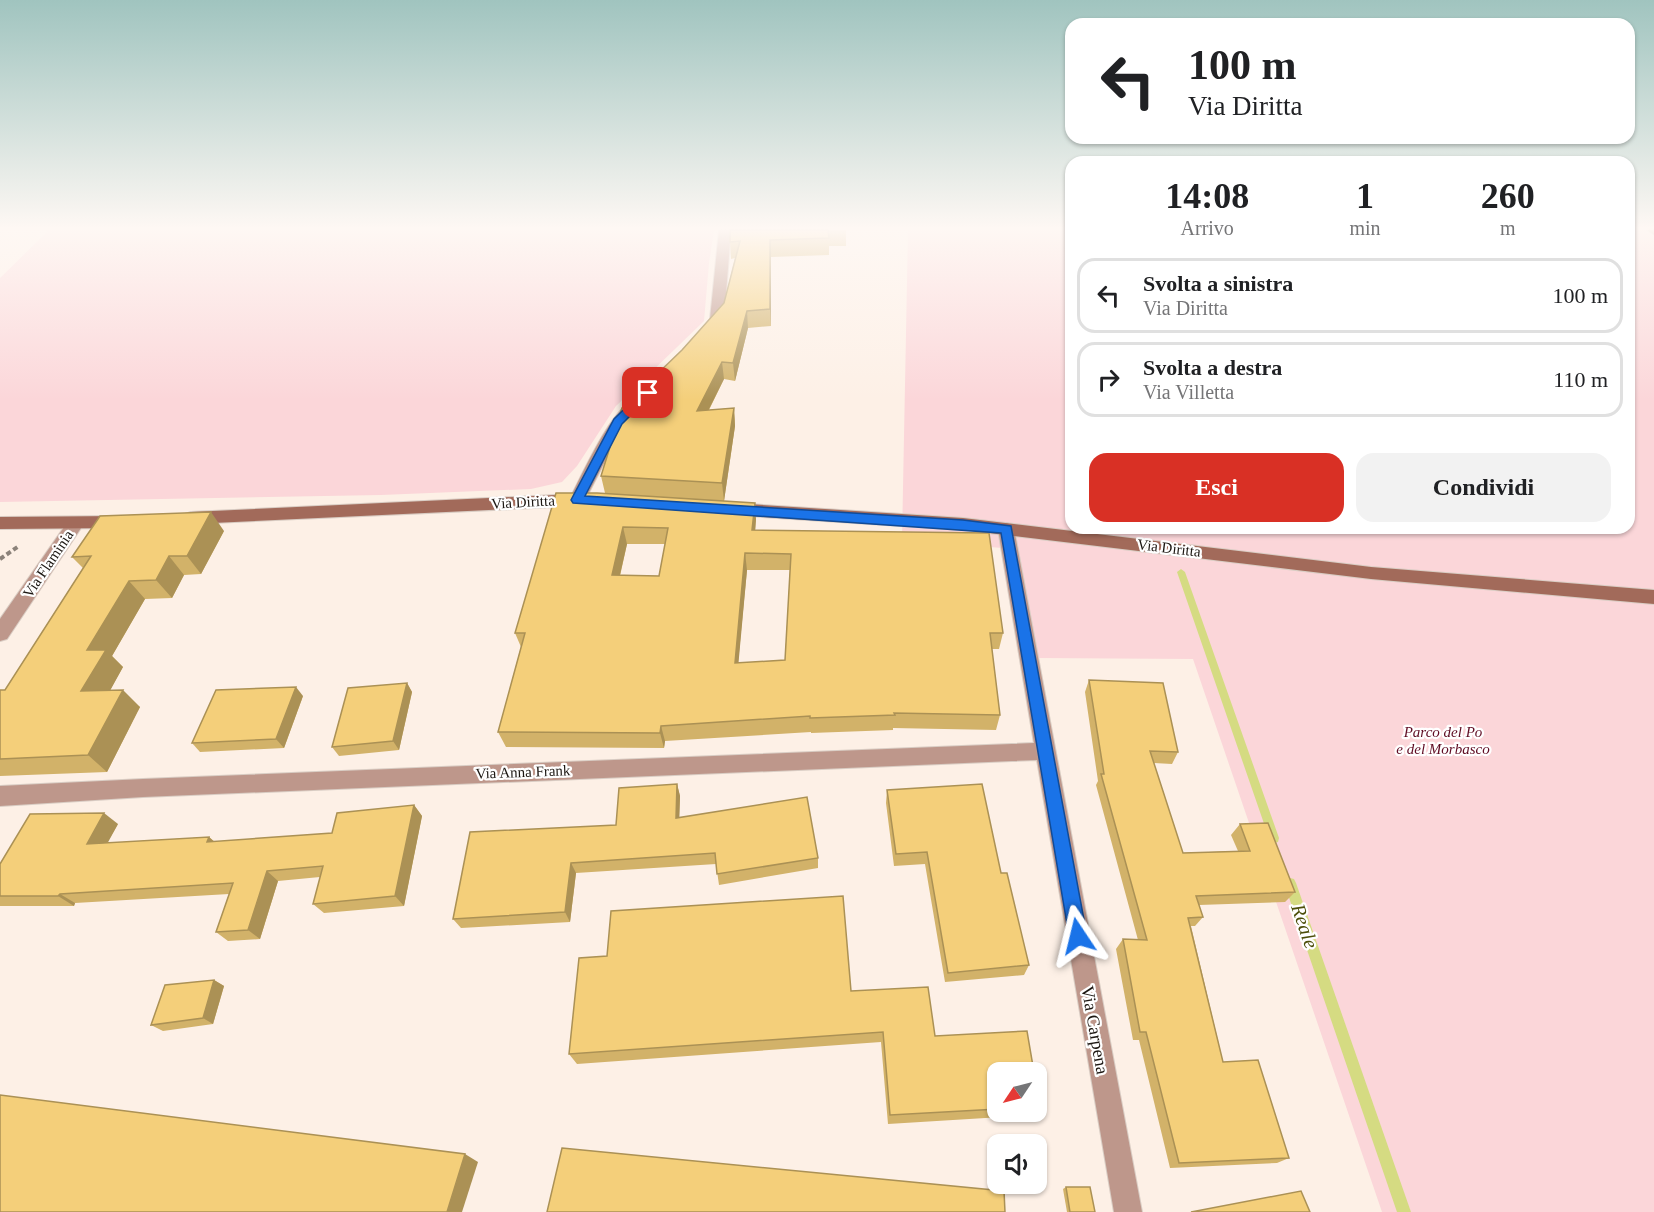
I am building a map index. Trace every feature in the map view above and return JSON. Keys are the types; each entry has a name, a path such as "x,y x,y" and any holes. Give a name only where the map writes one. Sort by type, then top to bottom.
{"street":[{"path":"702,337 717,319 720,287"},
{"path":"577,500 618,422 648,393"},
{"name":"Via Diritta","path":"171,519 577,500 600,501"},
{"name":"Via Diritta","path":"718,508 963,524 1371,573 1654,597"},
{"path":"0,523 75,524 135,521"},
{"name":"Via Flaminia","path":"0,634 75,524"},
{"name":"Via Carpena","path":"1006,529 1128,1212"},
{"name":"Via Anna Frank","path":"0,796 143,788 1046,751"}],"green space":[{"path":"0,287 707,287 704,321 616,406 577,466 562,482 531,489 381,495 0,502"},
{"name":"Parco del Po e del Morbasco","path":"907,287 1065,287 1065,534 1635,534 1635,287 1654,287 1654,1212 1382,1212 1193,659 1036,658 1015,549 902,540"}],"building":[{"path":"728,287 770,287 770,309 747,311 733,363 722,362 697,411 734,408 722,483 601,476 622,408 682,350 724,303"},
{"path":"556,493 597,493 755,503 752,530 989,533 1003,633 990,633 1000,715 894,713 895,715 810,718 810,716 661,726 660,733 498,732 525,633 515,633","holes":["623,527 668,528 659,576 612,575","745,553 791,554 785,660 735,663"]},
{"path":"211,512 187,556 169,556 156,580 129,581 87,650 106,650 81,691 123,690 88,755 0,759 0,690 5,690 91,556 72,557 100,516"},
{"path":"1089,680 1163,683 1178,752 1150,751 1183,853 1250,851 1240,824 1268,823 1295,892 1196,896 1203,917 1188,918 1223,1062 1258,1060 1289,1158 1179,1163 1146,1032 1140,1032 1123,939 1147,940 1101,774 1104,774"},
{"path":"407,683 393,741 332,747 348,688"},
{"path":"296,687 276,739 192,743 216,690"},
{"path":"677,784 676,818 807,797 818,858 717,874 715,853 571,863 565,912 453,919 470,832 616,825 619,788"},
{"path":"982,784 1001,873 1007,873 1029,965 948,973 927,852 896,854 887,790"},
{"path":"414,805 395,896 313,904 323,866 267,871 248,930 216,932 233,883 60,894 58,896 0,896 0,864 30,814 104,813 87,844 209,837 207,842 332,833 337,813"},
{"path":"843,896 851,991 928,987 935,1036 1027,1031 1032,1062 987,1062 987,1110 890,1115 883,1032 569,1054 579,958 607,956 611,911"},
{"path":"214,980 203,1018 151,1025 165,985"},
{"path":"0,1095 465,1154 447,1212 0,1212"},
{"path":"562,1148 987,1189 987,1194 1004,1194 1005,1212 547,1212"},
{"path":"1066,1187 1090,1187 1095,1212 1070,1212"},
{"path":"1301,1191 1310,1212 1191,1212"}],"waterway":[{"name":"Reale","path":"1181,572 1274,838"},
{"name":"Reale","path":"1290,883 1404,1212"}],"route":[{"path":"648,393 618,422 577,500 963,524 1006,529 1078,936"}]}
